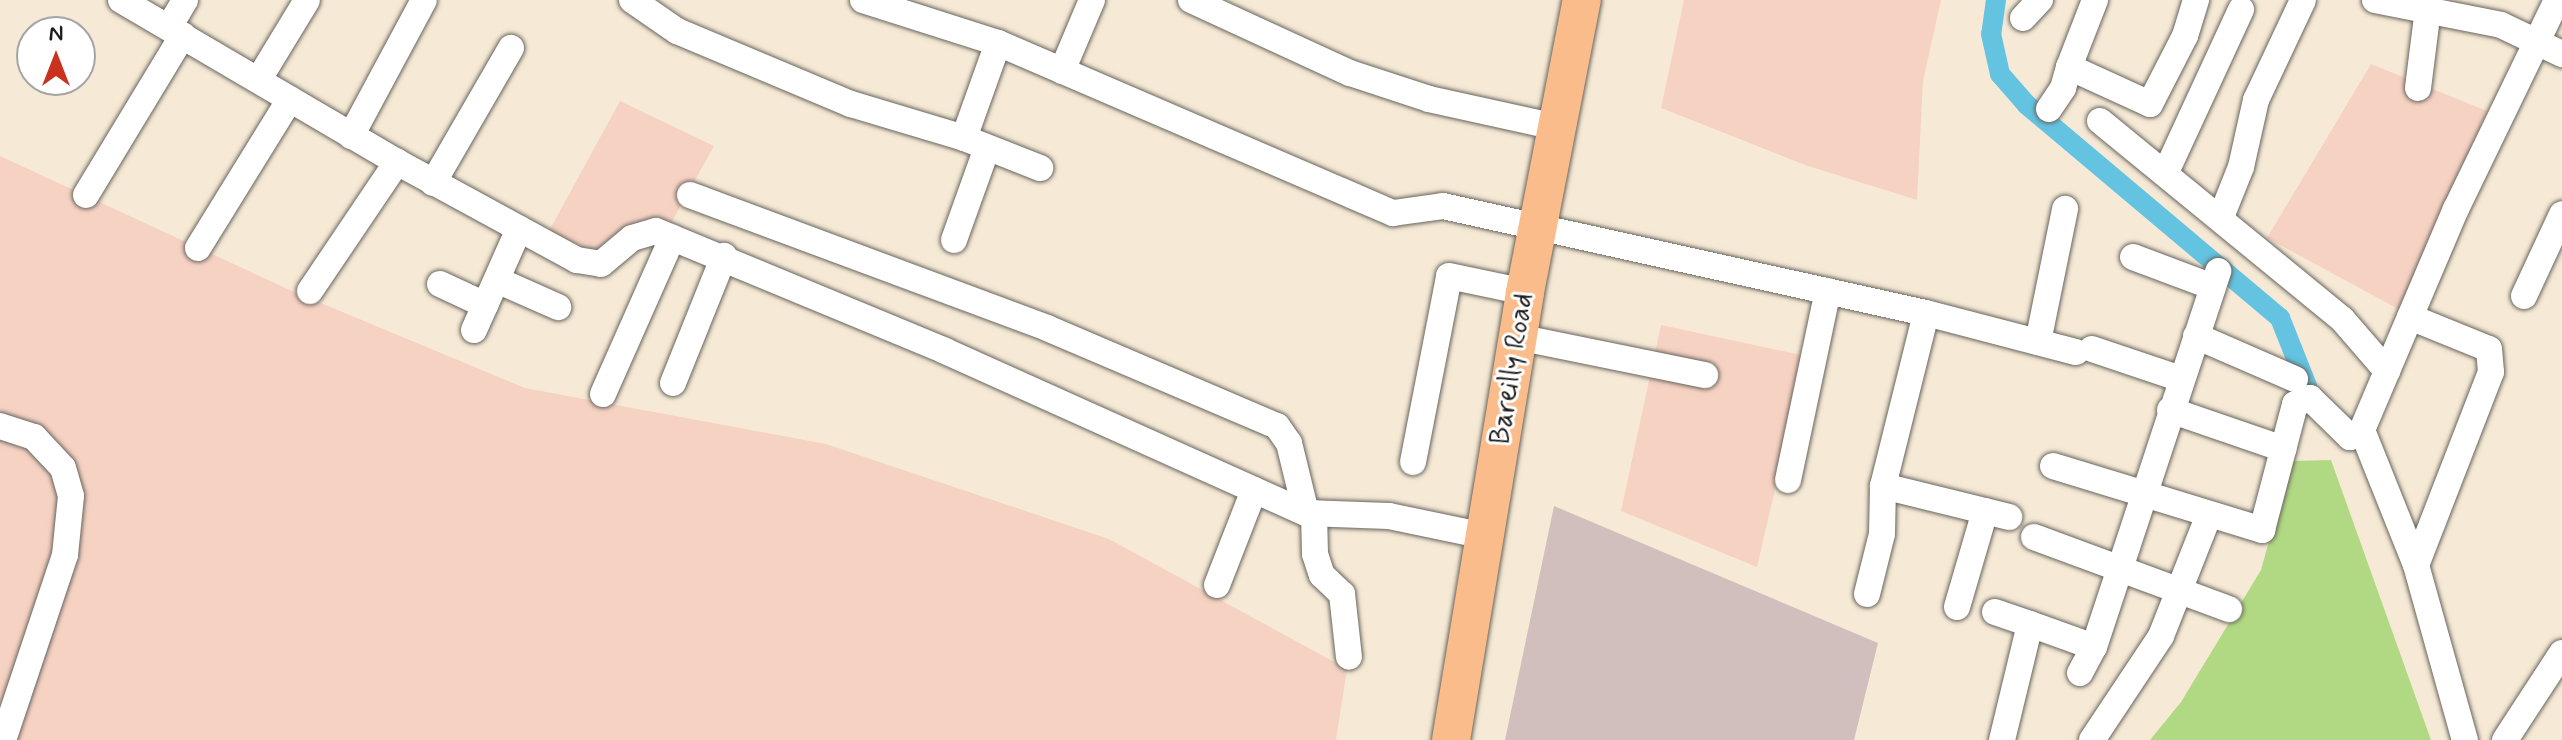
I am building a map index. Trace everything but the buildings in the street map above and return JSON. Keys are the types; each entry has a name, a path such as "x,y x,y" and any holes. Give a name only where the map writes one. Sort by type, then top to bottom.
{"highway":[{"name":"Bareilly Road","path":"1451,740 1525,292 1582,0"}],"street":[{"path":"121,0 433,183 577,260 601,264 632,238 656,231 724,256 1310,513 1389,516 1485,536"},
{"path":"86,195 176,31 185,0"},
{"path":"259,79 307,0"},
{"path":"351,136 424,0"},
{"path":"632,0 677,31 851,104 975,143 1040,168"},
{"path":"863,0 998,43 1393,213 1436,205 1926,313 2038,342 2084,350 2181,379"},
{"path":"1062,71 1092,0"},
{"path":"1191,0 1350,73 1429,99 1556,127"},
{"path":"2049,109 2063,88 2095,0"},
{"path":"2069,67 2150,104 2170,59 2185,36 2196,0"},
{"path":"2221,217 2241,167 2256,100 2303,0"},
{"path":"2053,466 2262,530 2295,404 2310,398 2350,437 2362,430 2534,42 2557,0"},
{"path":"2383,1 2446,7 2501,25 2562,54"},
{"path":"2418,88 2446,7"},
{"path":"2166,172 2241,10"},
{"path":"954,240 998,43"},
{"path":"433,183 511,48"},
{"path":"2170,59 2209,79"},
{"path":"198,248 290,99"},
{"path":"2100,121 2342,319 2387,371"},
{"path":"310,291 397,162"},
{"path":"690,195 1047,328 1277,426 1289,443 1310,513 1319,565 1342,594 1349,657"},
{"path":"2038,342 2065,209"},
{"path":"2524,296 2562,214"},
{"path":"474,330 519,229"},
{"path":"603,394 672,238"},
{"path":"673,383 724,256"},
{"path":"2080,673 2094,647 2170,410 2216,279 2133,257"},
{"path":"1413,462 1449,276 1525,292"},
{"path":"497,280 558,307"},
{"path":"440,284 485,305"},
{"path":"1788,480 1828,291"},
{"path":"1867,594 1882,534 1883,486 1926,313"},
{"path":"2410,317 2489,349 2491,372 2416,565"},
{"path":"2196,336 2295,379"},
{"path":"1518,337 1705,375"},
{"path":"2170,410 2283,449"},
{"path":"0,426 34,437 63,468 71,496 65,555 3,740"},
{"path":"2362,430 2416,565 2465,740"},
{"path":"1883,486 1997,514 1957,607"},
{"path":"1217,585 1254,490"},
{"path":"2092,740 2161,636 2209,515"},
{"path":"2034,537 2229,609"},
{"path":"1995,612 2094,647"},
{"path":"2002,740 2030,624"},
{"path":"2505,740 2562,653"}],"shaded area":[{"path":"1684,0 1941,0 1923,81 1917,200 1808,166 1661,108"},
{"path":"2371,64 2487,111 2402,311 2267,238"},
{"path":"620,101 714,146 669,227 595,252 549,231"},
{"path":"0,156 292,291 525,388 826,444 1109,539 1347,669 1336,740 0,740"},
{"path":"1661,325 1806,356 1757,567 1621,511"},
{"path":"1554,506 1878,643 1854,740 1505,740"}],"green space":[{"path":"2331,460 2431,740 2150,740 2181,702 2261,570 2291,461"}],"waterway":[{"path":"1996,0 1991,34 2000,74 2027,105 2280,318 2307,386"}]}
